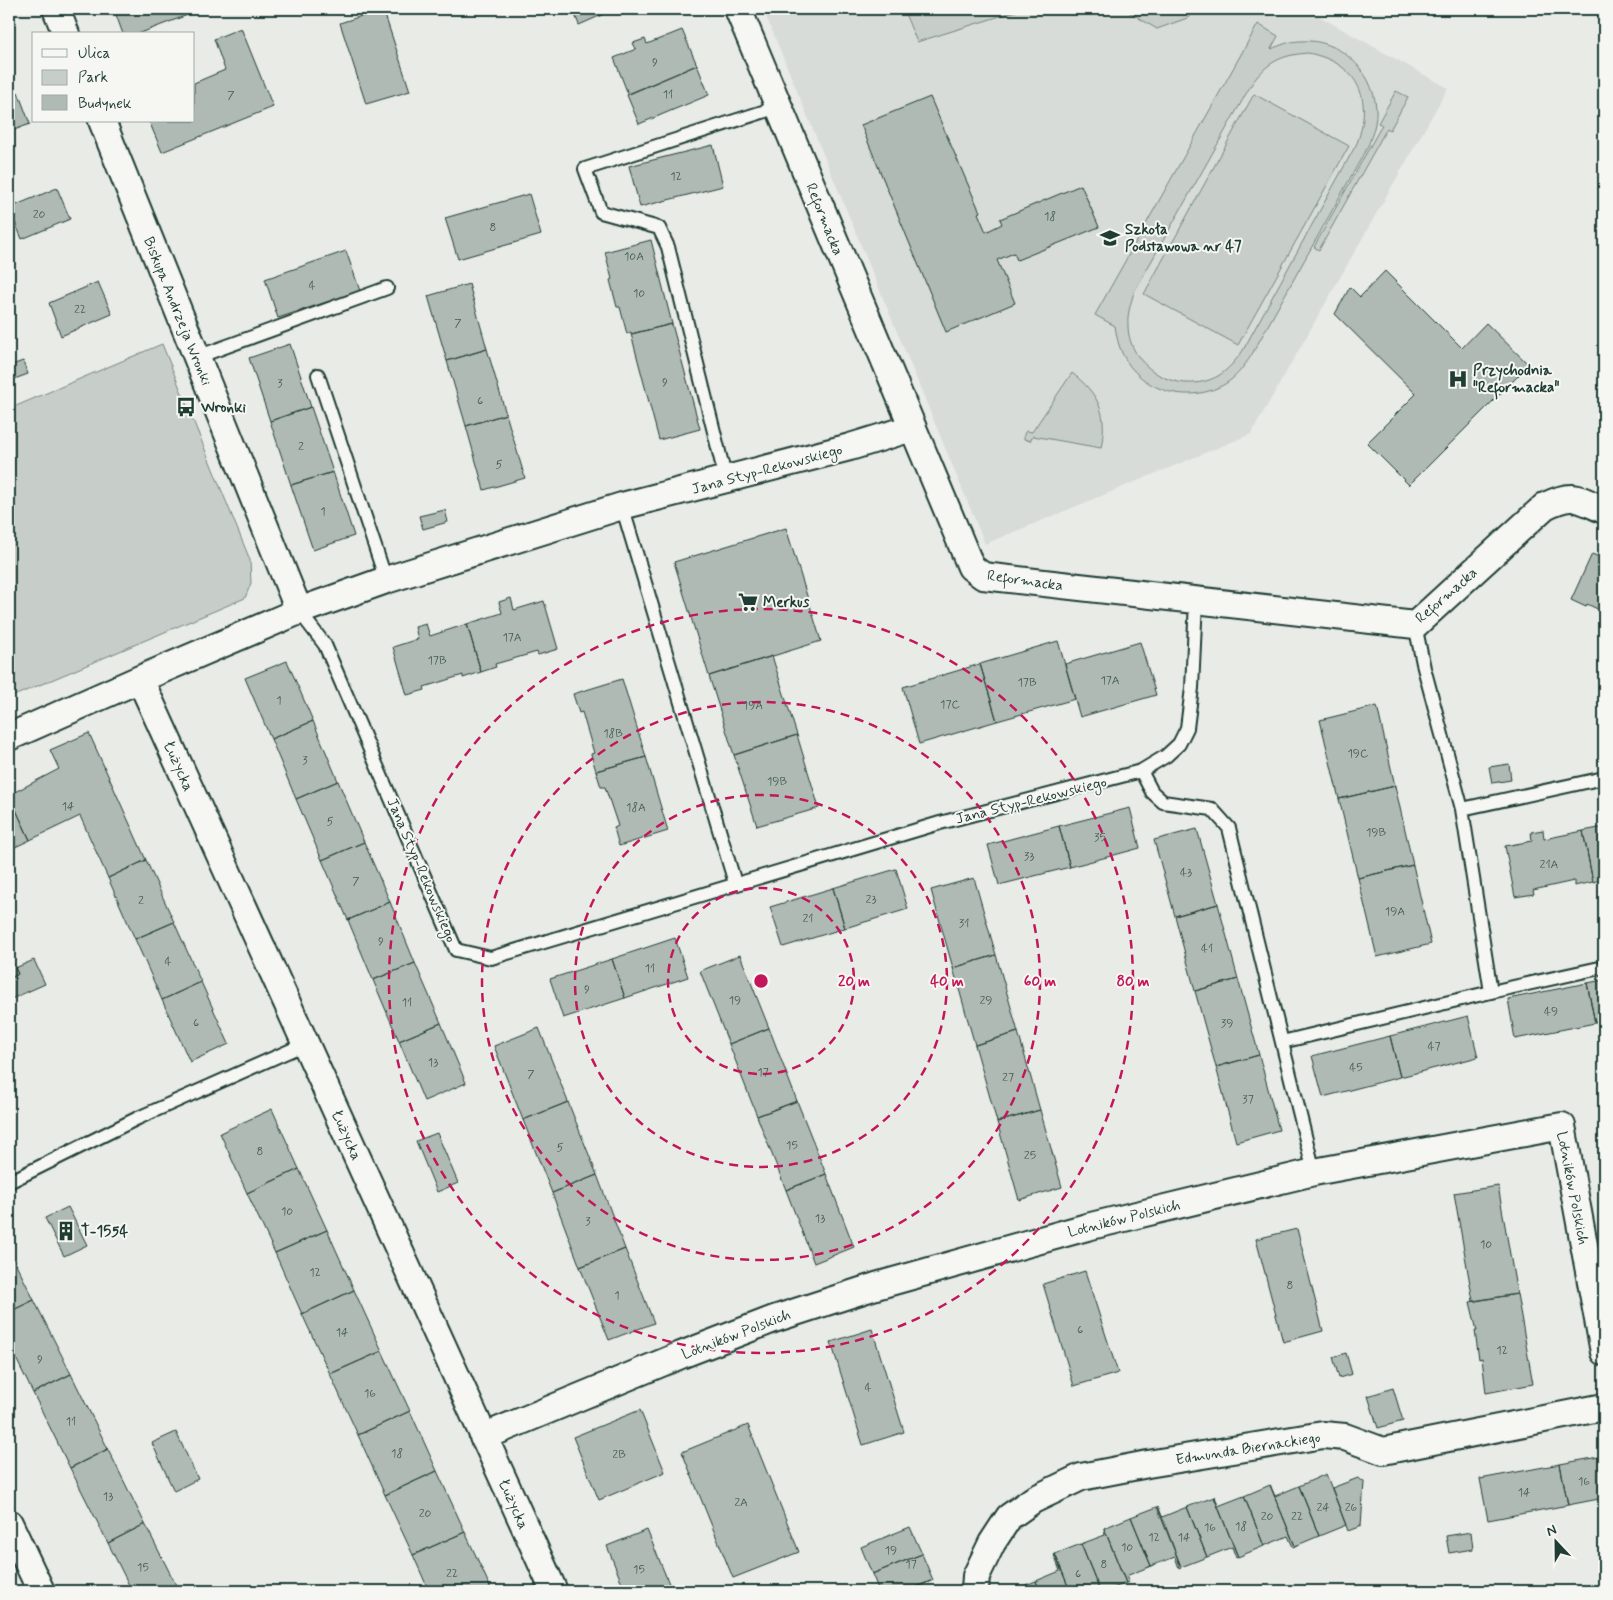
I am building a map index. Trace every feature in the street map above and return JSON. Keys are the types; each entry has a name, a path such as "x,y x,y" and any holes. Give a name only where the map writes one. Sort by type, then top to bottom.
{"street":[{"path":"56,9 65,32"},
{"name":"Reformacka","path":"738,9 971,567 983,576 1415,626 1545,506 1562,498 1576,498 1604,510"},
{"name":"Biskupa Andrzeja Wronki","path":"102,122 299,612"},
{"name":"Jana Styp-Rekowskiego","path":"9,737 299,612 386,580 622,506 850,447 912,428"},
{"name":"Łużycka","path":"140,679 554,1591"},
{"name":"Lotników Polskich","path":"483,1437 681,1355 774,1319 876,1286 1087,1227 1314,1172 1562,1126 1604,1352"},
{"name":"Edmunda Biernackiego","path":"975,1591 976,1576 992,1543 1009,1517 1033,1500 1082,1478 1148,1464 1323,1435 1345,1437 1382,1451 1604,1407"},
{"path":"9,1524 42,1591"}],"lane":[{"path":"726,480 668,247 659,228 601,212 585,169 778,107"},
{"path":"197,357 387,288"},
{"path":"318,375 386,580"},
{"path":"622,506 735,883"},
{"name":"Jana Styp-Rekowskiego","path":"299,612 325,645 456,950 491,958 735,883 940,823 1141,771 1166,756 1179,744 1187,728 1192,688 1196,600"},
{"path":"1415,626 1424,668 1462,809 1491,992"},
{"path":"1141,771 1152,792 1163,802 1212,809 1229,828 1314,1172"},
{"path":"1462,809 1604,778"},
{"path":"1282,1042 1604,967"},
{"path":"9,1182 138,1118 305,1044"}],"shaded area":[{"name":"Szkoła Podstawowa nr 47","path":"763,9 1306,9 1448,88 1251,434 985,544"}],"green space":[{"path":"903,9 1023,9 917,42"},
{"path":"1124,9 1190,9 1190,17 1157,29"},
{"path":"1258,24 1278,36 1271,49 1293,42 1315,41 1341,51 1352,59 1361,69 1373,94 1376,118 1370,141 1251,356 1237,375 1225,384 1210,391 1194,394 1163,390 1148,383 1136,373 1126,360 1119,345 1115,326 1095,315","holes":["1308,53 1339,65 1350,74 1357,84 1362,97 1362,126 1357,143 1242,352 1234,362 1218,376 1203,382 1173,381 1159,375 1137,355 1131,341 1128,317 1134,292 1257,77 1269,65 1282,58"]},
{"path":"1396,91 1408,97 1390,130 1387,128 1319,250 1314,247 1382,125 1378,123"},
{"path":"1254,94 1349,146 1238,345 1144,294"},
{"path":"162,344 250,560 251,583 245,598 9,698 9,409"},
{"path":"1072,373 1089,389 1099,406 1103,425 1101,448 1033,436 1030,441 1024,439 1026,431 1032,432"}],"building":[{"path":"114,9 203,9 143,32 122,32"},
{"path":"383,9 410,91 366,104 340,23"},
{"path":"573,9 623,9 617,12 613,10 579,25"},
{"path":"631,9 644,9 634,15"},
{"path":"241,28 273,107 162,152 149,122 195,122 195,83 225,70 214,39"},
{"path":"682,30 697,65 628,94 614,58 636,49 633,43 645,39 647,44"},
{"path":"697,65 709,95 639,124 627,95"},
{"path":"18,92 30,124 9,132 9,95"},
{"path":"930,97 980,212 978,213 986,232 1002,224 1000,219 1081,185 1099,227 1017,260 1014,253 997,260 1015,303 946,332 861,125"},
{"path":"713,145 723,186 640,207 629,166"},
{"path":"57,188 70,219 22,239 9,208"},
{"path":"529,194 541,235 458,259 445,218"},
{"path":"651,240 672,324 627,334 620,307 617,307 605,252"},
{"path":"346,251 360,291 278,318 265,279"},
{"name":"Przychodnia \"Reformacka\"","path":"1385,271 1462,348 1486,323 1529,365 1409,485 1367,443 1416,394 1335,314 1350,287 1360,297"},
{"path":"98,282 112,314 61,336 49,303"},
{"path":"469,284 487,349 447,361 428,296"},
{"path":"672,324 700,429 659,440 631,334"},
{"path":"290,344 311,407 270,421 249,358"},
{"path":"487,349 506,414 466,426 447,361"},
{"path":"23,361 28,374 9,381 9,366"},
{"path":"311,407 333,472 291,485 270,421"},
{"path":"506,414 525,478 484,490 466,426"},
{"path":"333,472 354,536 313,550 291,485"},
{"path":"445,510 448,522 423,529 419,516"},
{"name":"Merkus","path":"786,528 821,641 709,676 674,562"},
{"path":"1592,554 1604,559 1604,612 1587,604 1586,607 1571,600"},
{"path":"511,598 514,610 544,601 558,649 538,655 537,652 495,664 496,667 481,672 467,624 502,613 499,602"},
{"path":"426,624 430,636 467,624 481,672 463,678 463,675 424,687 425,690 407,695 393,647 418,639 415,627"},
{"path":"1058,641 1075,699 997,721 980,664"},
{"path":"1140,642 1156,695 1080,717 1065,664"},
{"path":"772,656 797,735 734,755 709,676"},
{"path":"287,661 313,721 271,739 245,678"},
{"path":"980,664 997,721 919,744 903,687"},
{"path":"622,679 646,757 596,771 591,754 594,753 582,712 579,713 573,694"},
{"path":"1377,706 1395,786 1339,799 1320,720"},
{"path":"313,721 338,781 296,799 271,739"},
{"path":"89,733 146,860 108,878 80,816 30,840 9,795 59,769 50,750"},
{"path":"797,735 819,808 757,826 734,755"},
{"path":"646,757 668,831 619,846 614,828 618,826 605,787 601,787 596,771"},
{"path":"1509,764 1511,780 1492,783 1489,767"},
{"path":"338,781 364,842 322,860 296,799"},
{"path":"1395,786 1413,865 1358,878 1339,799"},
{"path":"9,795 30,840 9,850"},
{"path":"1130,808 1140,848 1070,867 1059,826"},
{"path":"1059,826 1070,867 999,885 988,845"},
{"path":"1604,827 1604,879 1593,882 1583,831"},
{"path":"1197,829 1218,904 1175,916 1154,840"},
{"path":"1543,830 1544,839 1583,831 1593,882 1574,886 1574,881 1533,890 1534,894 1515,897 1505,846 1532,841 1531,832"},
{"path":"364,842 390,902 348,920 322,860"},
{"path":"146,860 174,922 135,939 108,878"},
{"path":"1413,865 1431,944 1377,957 1358,878"},
{"path":"896,869 908,909 845,928 833,888"},
{"path":"974,878 996,955 953,968 931,890"},
{"path":"833,888 845,928 783,947 770,907"},
{"path":"390,902 415,963 373,980 348,920"},
{"path":"1218,904 1238,979 1195,991 1175,916"},
{"path":"174,922 201,982 162,1000 135,939"},
{"path":"675,938 688,977 625,998 612,959"},
{"path":"9,954 18,974 9,979"},
{"path":"740,955 769,1028 729,1044 700,971"},
{"path":"996,955 1018,1032 975,1045 953,968"},
{"path":"612,959 625,998 563,1018 550,979"},
{"path":"34,960 45,984 9,1000 9,979 18,974 15,968"},
{"path":"415,963 441,1023 399,1041 373,980"},
{"path":"1238,979 1259,1055 1216,1067 1195,991"},
{"path":"1604,980 1604,1022 1595,1023 1587,983"},
{"path":"201,982 229,1044 190,1062 162,1000"},
{"path":"1587,983 1595,1023 1515,1039 1508,999"},
{"path":"1468,1016 1478,1057 1400,1077 1390,1036"},
{"path":"441,1023 466,1083 424,1101 399,1041"},
{"path":"539,1028 568,1102 523,1120 494,1046"},
{"path":"769,1028 797,1101 757,1116 729,1044"},
{"path":"1018,1032 1040,1110 997,1122 975,1045"},
{"path":"1390,1036 1400,1077 1323,1097 1312,1056"},
{"path":"1259,1055 1279,1130 1236,1142 1216,1067"},
{"path":"797,1101 826,1174 786,1190 757,1116"},
{"path":"568,1102 597,1175 552,1193 523,1120"},
{"path":"272,1109 299,1169 247,1193 220,1133"},
{"path":"1040,1110 1062,1187 1019,1200 997,1122"},
{"path":"437,1133 458,1183 437,1192 416,1141"},
{"path":"299,1169 327,1230 275,1253 247,1193"},
{"path":"826,1174 854,1247 814,1263 786,1190"},
{"path":"597,1175 625,1249 580,1267 552,1193"},
{"path":"1498,1186 1517,1294 1473,1301 1454,1193"},
{"name":"T-1554","path":"68,1207 87,1245 64,1256 45,1218"},
{"path":"1297,1229 1323,1331 1283,1342 1256,1239"},
{"path":"327,1230 354,1290 302,1314 275,1253"},
{"path":"625,1249 654,1323 609,1340 580,1267"},
{"path":"9,1250 34,1300 9,1312"},
{"path":"1085,1271 1118,1373 1074,1386 1043,1284"},
{"path":"354,1290 382,1351 330,1374 302,1314"},
{"path":"1517,1294 1533,1384 1486,1393 1482,1358 1479,1359 1475,1331 1477,1331 1470,1302"},
{"path":"34,1300 71,1374 33,1393 9,1344 9,1312"},
{"path":"872,1329 904,1432 863,1445 831,1342"},
{"path":"382,1351 410,1411 358,1435 330,1374"},
{"path":"1346,1353 1352,1374 1339,1378 1333,1357"},
{"path":"71,1374 108,1449 70,1468 33,1393"},
{"path":"1393,1388 1403,1421 1378,1428 1368,1396"},
{"path":"640,1410 665,1472 599,1500 573,1437"},
{"path":"410,1411 437,1471 385,1495 358,1435"},
{"path":"748,1425 799,1552 733,1578 682,1452"},
{"path":"176,1432 198,1479 174,1491 152,1443"},
{"path":"108,1449 145,1524 108,1543 70,1468"},
{"path":"1604,1456 1604,1498 1568,1505 1560,1464"},
{"path":"1560,1464 1568,1505 1488,1520 1480,1479"},
{"path":"437,1471 465,1532 413,1555 385,1495"},
{"path":"1326,1474 1346,1525 1319,1536 1299,1486"},
{"path":"1358,1478 1364,1482 1361,1526 1348,1531 1332,1488"},
{"path":"1270,1485 1275,1496 1299,1486 1319,1536 1295,1546"},
{"path":"1270,1485 1295,1546 1293,1547 1288,1536 1264,1546 1244,1496"},
{"path":"1244,1496 1264,1546 1238,1557 1214,1497 1218,1506"},
{"path":"1214,1497 1238,1557 1236,1558 1232,1547 1207,1557 1187,1507"},
{"path":"1157,1507 1181,1567 1179,1568 1175,1557 1151,1566 1131,1517"},
{"path":"1187,1507 1207,1557 1181,1567 1162,1517"},
{"path":"1131,1517 1151,1566 1126,1576 1129,1582 1126,1583 1104,1528"},
{"path":"145,1524 179,1591 132,1591 108,1543"},
{"path":"910,1527 922,1554 872,1574 861,1547"},
{"path":"1104,1528 1126,1583 1106,1591 1100,1591 1081,1544 1105,1535"},
{"path":"647,1530 672,1591 625,1591 607,1546"},
{"path":"465,1532 492,1591 429,1591 413,1555"},
{"path":"1471,1532 1473,1549 1449,1553 1446,1536"},
{"path":"1081,1544 1100,1591 1070,1591 1055,1554"},
{"path":"922,1554 933,1580 906,1591 879,1591 872,1574"},
{"path":"1055,1554 1070,1591 1040,1591 1036,1581 1060,1571"},
{"path":"933,1580 914,1589 915,1591 906,1591"},
{"path":"1036,1581 1040,1591 1010,1591"}],"place":[{"name":"Szkoła Podstawowa nr 47","path":"1110,238"},
{"name":"Przychodnia \"Reformacka\"","path":"1458,379"},
{"name":"Wronki","path":"186,407"},
{"name":"Merkus","path":"748,602"},
{"name":"T-1554","path":"66,1231"}]}
